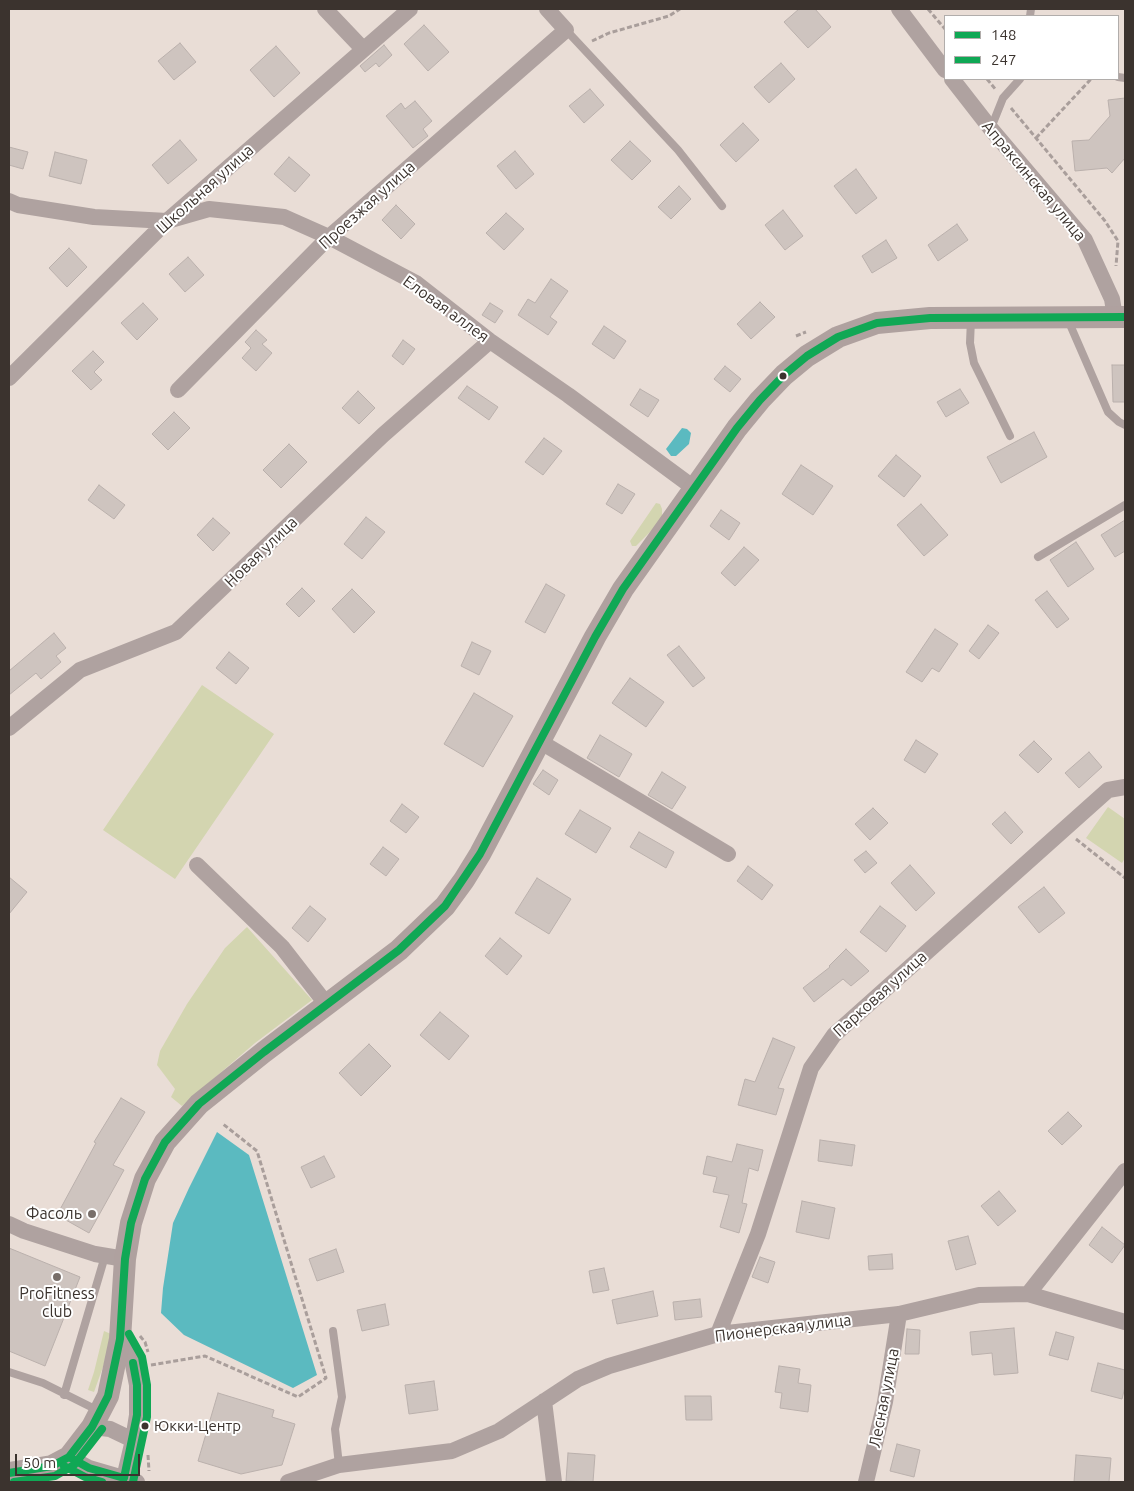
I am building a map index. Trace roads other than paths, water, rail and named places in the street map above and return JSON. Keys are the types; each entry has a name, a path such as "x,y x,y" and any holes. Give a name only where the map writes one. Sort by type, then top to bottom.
{"main road":[{"path":"18,1475 52,1466 69,1457 96,1419 108,1396 120,1339 115,1257 131,1223 145,1179 165,1142 199,1104 399,950 444,906 464,880 480,854 606,616 694,488 760,400 784,375 807,356 838,337 877,323 930,318 1120,317"}],"street":[{"path":"325,9 363,49"},
{"name":"Школьная улица","path":"9,378 167,221 410,9"},
{"path":"547,9 566,30"},
{"path":"898,9 944,69"},
{"name":"Проезжая улица","path":"178,390 329,237 566,30"},
{"name":"Апраксинская улица","path":"953,80 991,129 1085,240 1120,317"},
{"path":"9,201 18,205 94,217 167,221"},
{"name":"Еловая аллея","path":"167,221 209,209 284,217 329,237 416,283 490,341 568,395 694,488"},
{"name":"Новая улица","path":"9,728 80,670 176,632 383,435 490,341"},
{"path":"539,741 728,854"},
{"name":"Парковая улица","path":"718,1334 758,1234 811,1068 834,1035 1108,790 1125,786"},
{"path":"197,865 282,947 327,1005"},
{"path":"1028,1294 1125,1171"},
{"path":"9,1224 24,1231 115,1257"},
{"name":"Пионерская улица","path":"288,1482 339,1465 452,1451 499,1431 578,1379 609,1366 718,1334 899,1314 979,1295 1028,1294 1125,1322"},
{"name":"Лесная улица","path":"866,1482 885,1402 899,1314"},
{"path":"69,1457 89,1468 130,1480 137,1415 137,1385 132,1360 120,1339"},
{"path":"544,1401 554,1482"},
{"path":"96,1419 110,1429 133,1440"}],"lane":[{"path":"566,30 583,46 678,150 722,206"},
{"path":"991,129 1002,98 1019,80"},
{"path":"971,318 970,343 974,363 1010,436"},
{"path":"1067,318 1108,412 1125,425"},
{"path":"1038,556 1125,505"},
{"path":"64,1395 115,1257"},
{"path":"333,1331 342,1397 335,1429 339,1465"},
{"path":"9,1372 43,1383 64,1395 96,1419"}],"water":[{"path":"682,428 687,429 691,433 689,444 676,456 671,456 666,449"},
{"path":"217,1132 249,1155 317,1375 293,1388 184,1335 161,1313 173,1223"}],"place":[{"name":"Фасоль","path":"92,1214"},
{"name":"ProFitness club","path":"57,1277"},
{"name":"Юкки-Центр","path":"145,1426"}]}
